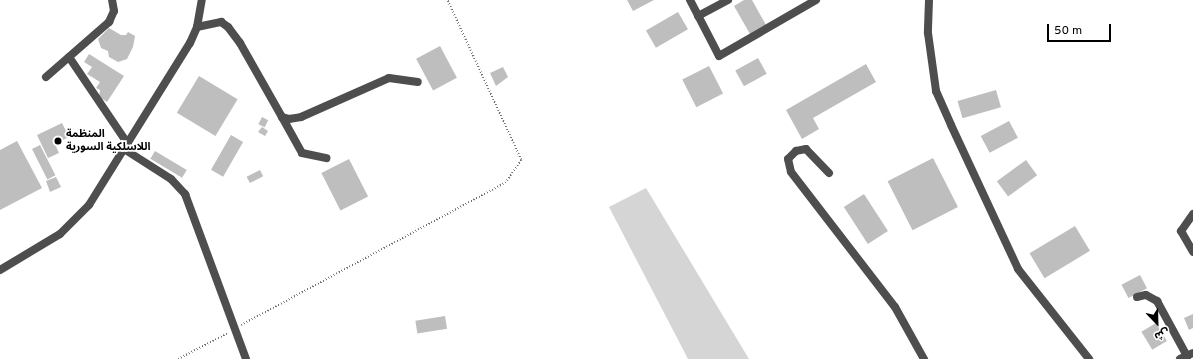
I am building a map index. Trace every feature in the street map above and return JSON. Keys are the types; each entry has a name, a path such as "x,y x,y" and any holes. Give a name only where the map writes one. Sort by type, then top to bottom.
{"street":[{"path":"46,78 109,22 114,11 112,0"},
{"path":"0,270 49,242 70,225 88,205 183,55 197,28 202,0"},
{"path":"690,0 719,56 816,0"},
{"path":"698,16 728,0"},
{"path":"929,0 928,34 936,91 951,125 1018,269 1089,359"},
{"path":"197,28 221,22 228,27 240,43 302,153 326,158"},
{"path":"69,57 126,147 171,179 185,194 236,328 246,359"},
{"path":"282,117 301,117 389,78 418,82"},
{"path":"829,173 806,149 796,151 788,159 791,172 895,307 924,359"},
{"path":"1193,214 1181,231 1193,252"},
{"path":"1137,297 1146,295 1157,301 1187,356"}],"path":[{"path":"178,359 505,183 521,160 447,0"}],"shaded area":[{"path":"646,188 749,359 688,359 609,207"}],"building":[{"path":"627,0 654,0 633,11"},
{"path":"744,0 752,0 766,25 750,34 734,6"},
{"path":"678,12 688,29 656,48 646,30"},
{"path":"109,28 121,35 126,35 128,32 135,36 133,47 127,59 118,62 109,57 108,51 101,48 98,39"},
{"path":"440,46 457,78 433,90 416,59"},
{"path":"89,54 124,76 107,102 99,97 100,90 96,88 100,82 87,74 92,67 84,62"},
{"path":"758,58 767,74 744,86 735,71"},
{"path":"866,64 876,82 813,118 819,129 802,139 786,110"},
{"path":"709,66 723,94 696,107 682,80"},
{"path":"503,67 508,77 496,86 490,73"},
{"path":"199,76 238,99 215,136 177,113"},
{"path":"996,90 1001,107 963,118 958,101"},
{"path":"262,117 268,120 265,127 258,124"},
{"path":"1009,121 1018,138 990,153 981,136"},
{"path":"62,123 69,137 55,144 59,153 48,158 37,135"},
{"path":"262,127 268,131 265,136 258,132"},
{"path":"231,135 243,142 223,177 211,170"},
{"path":"17,141 42,188 0,210 0,150"},
{"path":"40,145 55,175 47,179 32,149"},
{"path":"155,151 187,170 182,178 150,159"},
{"path":"933,158 958,207 913,230 888,181"},
{"path":"349,159 368,196 340,210 321,173"},
{"path":"1026,160 1037,175 1008,197 997,181"},
{"path":"260,170 263,176 250,183 247,177"},
{"path":"56,177 61,187 50,192 46,181"},
{"path":"864,194 888,231 868,244 844,207"},
{"path":"1075,226 1090,251 1045,278 1030,253"},
{"path":"1140,275 1147,288 1129,298 1121,285"},
{"path":"1193,314 1193,328 1189,330 1184,318"},
{"path":"445,316 447,329 417,334 415,321"},
{"path":"1156,323 1167,341 1152,350 1141,332"}],"place":[{"name":"المنظمة اللاسلكية السورية","path":"58,141"}]}
